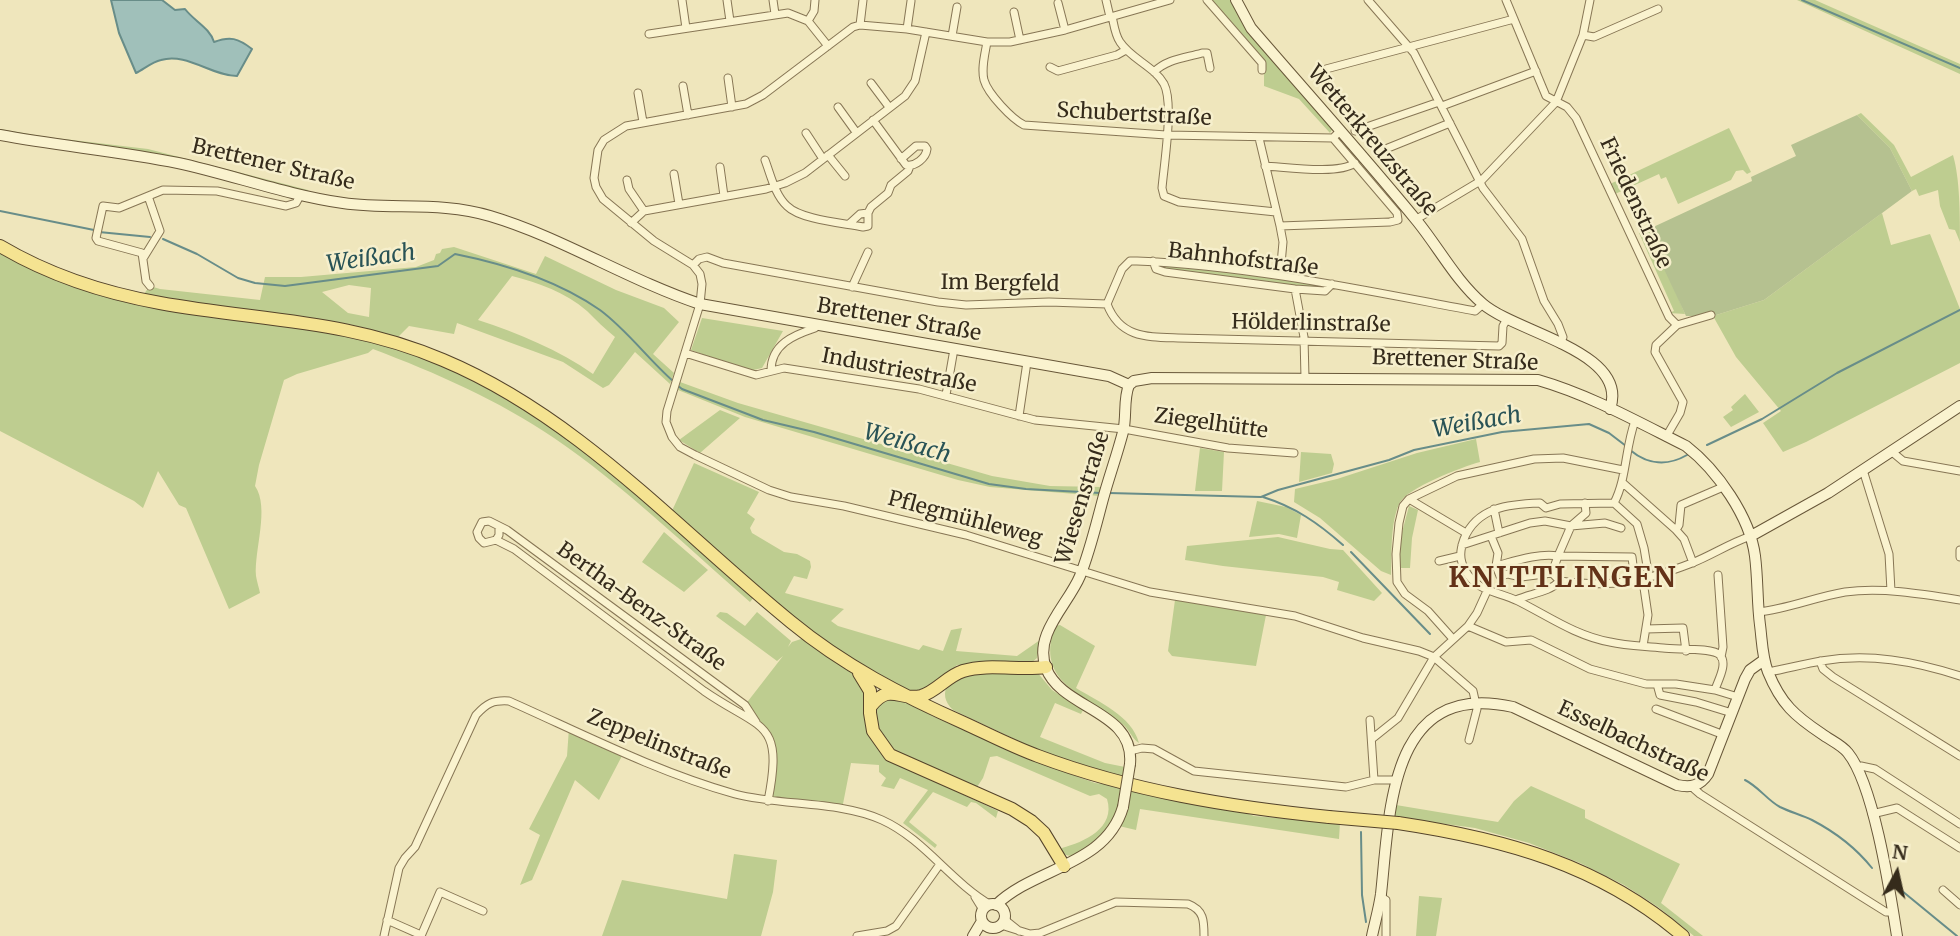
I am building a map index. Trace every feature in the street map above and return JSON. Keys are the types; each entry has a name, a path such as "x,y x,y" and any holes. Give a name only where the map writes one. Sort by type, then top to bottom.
{"main road":[{"path":"0,246 30,263 119,294 194,308 298,320 351,330 398,342 489,382 575,437 795,626 821,645 902,695 1037,756 1095,775 1236,806 1398,823 1478,837 1549,857 1611,886 1641,904 1684,936"},
{"path":"852,665 867,683 873,731 890,755 1012,808 1044,833 1064,866"},
{"path":"871,706 886,693 919,696 956,674 977,668 1046,667"},
{"path":"944,681 939,696 948,716"}],"street":[{"path":"682,0 686,28"},
{"path":"727,0 730,22"},
{"path":"773,0 775,14"},
{"path":"808,21 814,11 815,0"},
{"path":"860,25 863,0"},
{"path":"1106,0 1117,36 1126,50 1163,82 1168,97 1162,188 1168,199 1276,212"},
{"path":"693,265 654,241 603,199 596,187 594,164 604,140 615,132 643,121 746,104 763,95 860,25 907,29 987,42 1020,40 1170,0"},
{"path":"1207,0 1262,63 1262,70"},
{"name":"Wetterkreuzstraße","path":"1236,0 1251,28 1337,134 1415,220 1471,293 1483,304"},
{"path":"1368,0 1410,47 1479,182 1522,239 1544,301 1563,337 1560,344"},
{"name":"Friedenstraße","path":"1506,0 1546,96 1567,107 1576,118 1669,317 1677,325"},
{"path":"1415,220 1479,182 1556,102 1583,35 1590,0"},
{"path":"907,29 911,1"},
{"path":"1058,3 1065,30"},
{"path":"952,36 957,7"},
{"path":"1583,35 1594,37 1658,9"},
{"path":"1014,12 1020,40"},
{"path":"649,34 775,14 796,15 808,21 828,46"},
{"path":"1326,68 1514,19"},
{"path":"631,223 644,211 775,187 805,173 905,96 915,81 926,32"},
{"name":"Schubertstraße","path":"987,42 984,79 1010,114 1024,125 1166,135 1259,138 1337,134"},
{"path":"1050,67 1058,71 1117,55 1126,50"},
{"path":"1154,72 1171,61 1207,53 1210,68"},
{"path":"1354,131 1536,71"},
{"path":"728,78 732,107"},
{"path":"872,83 889,107"},
{"path":"683,86 688,115"},
{"path":"638,93 643,121"},
{"path":"838,107 856,132"},
{"path":"873,120 901,159 910,166"},
{"path":"1388,148 1450,123"},
{"path":"806,133 845,176"},
{"path":"1280,226 1398,220 1398,214 1355,163 1337,134"},
{"name":"Brettener Straße","path":"0,135 153,158 301,194 361,205 435,207 488,215 516,224 651,286 699,304 1109,376 1129,385 1134,381 1152,377 1538,380 1556,385 1666,436 1694,453 1723,487 1741,511 1751,536 1755,556 1758,612 1768,672 1792,712 1847,751 1857,768"},
{"path":"1259,138 1283,242 1280,275"},
{"path":"765,160 775,187 789,209 863,227 868,226 871,207 910,166 924,157 927,149 925,146 916,146 901,159"},
{"path":"1265,166 1328,169 1355,163"},
{"path":"720,167 724,196"},
{"path":"674,174 679,204"},
{"path":"627,180 629,189 644,211"},
{"path":"144,257 142,253 99,241 96,234 103,206 119,208 163,190 217,191 286,206 296,203 301,194"},
{"path":"148,197 160,231 144,257 144,275 149,286"},
{"path":"849,224 860,214 868,214"},
{"path":"852,287 868,252"},
{"name":"Im Bergfeld","path":"693,265 699,259 707,257 723,263 852,287 966,304 1107,304"},
{"name":"Bahnhofstraße","path":"1107,304 1122,269 1130,261 1153,261 1280,275 1475,311 1483,304"},
{"name":"Bahnhofstraße","path":"1153,261 1156,269 1166,272 1295,289 1325,291 1332,284"},
{"name":"Pflegmühleweg","path":"693,265 700,274 702,284 699,304 666,422 671,438 680,447 695,455 769,490 966,535 1176,597 1295,616 1434,657"},
{"path":"1295,289 1304,341 1305,378"},
{"name":"Hölderlinstraße","path":"1107,304 1114,320 1121,326 1147,337 1499,346 1507,319"},
{"path":"1483,304 1507,319 1599,365 1610,383 1606,407"},
{"path":"1666,436 1680,414 1683,402 1654,349 1677,325 1711,315"},
{"name":"Industriestraße","path":"771,371 776,352 785,341 815,328 816,324"},
{"path":"946,395 954,349"},
{"name":"Industriestraße","path":"685,353 756,375 784,368 919,389 1035,420 1124,429"},
{"path":"1018,416 1027,362"},
{"name":"Wiesenstraße","path":"1046,667 1044,649 1050,628 1082,571 1124,429 1129,385"},
{"path":"1516,600 1552,589 1560,582 1613,585 1642,580 1693,563 1751,536 1828,493 1960,406"},
{"path":"1614,503 1623,483 1627,446 1635,421"},
{"name":"Ziegelhütte","path":"1124,429 1228,448 1294,453"},
{"path":"1891,451 1902,461 1960,471"},
{"path":"1453,639 1428,611 1405,594 1397,582 1399,523 1403,506 1409,499 1457,476 1534,459 1563,458 1623,470"},
{"path":"1863,470 1889,554 1891,591"},
{"path":"1623,483 1684,539 1693,563"},
{"path":"1676,530 1681,505 1723,487"},
{"path":"1409,499 1466,533"},
{"path":"1546,508 1540,503 1494,509 1481,515 1466,533 1460,556 1472,580 1490,592 1516,600 1561,625 1608,642 1686,651 1708,649 1721,657"},
{"path":"1552,573 1571,526 1586,513 1585,503"},
{"path":"1546,508 1560,504 1614,503 1637,524 1644,548 1642,580"},
{"path":"1545,521 1546,508"},
{"path":"1494,509 1498,553 1496,566 1500,576"},
{"name":"Bertha-Benz-Straße","path":"756,722 711,696 514,550 496,540 484,543 477,532 482,522 489,521 507,530 745,705 773,742 773,777 768,801"},
{"path":"1462,545 1545,521 1571,526 1605,523 1621,528"},
{"path":"496,540 499,527"},
{"path":"1960,550 1960,557"},
{"path":"1496,566 1550,555 1632,557 1642,580 1647,604 1643,646"},
{"path":"1440,561 1460,556"},
{"path":"1552,573 1560,582"},
{"path":"1373,738 1398,718 1434,657 1468,626 1500,576 1508,574 1521,577 1552,573"},
{"path":"1715,690 1724,664 1721,657 1723,647 1718,575"},
{"path":"1758,612 1777,610 1846,592 1891,591 1960,600"},
{"path":"1468,626 1506,642 1531,639 1590,669 1646,684 1715,690 1738,697"},
{"path":"1646,629 1683,628 1686,651"},
{"path":"1434,657 1473,691 1477,704 1469,740"},
{"path":"1768,672 1846,657 1901,660 1960,676"},
{"path":"1692,787 1703,781 1708,774 1750,670 1764,660"},
{"path":"1820,661 1823,669 1833,677 1960,755"},
{"path":"975,936 1012,892 1091,851 1104,840 1114,829 1123,807 1130,764 1127,743 1116,726 1056,684 1046,667"},
{"path":"1657,684 1660,695 1732,713"},
{"name":"Zeppelinstraße","path":"387,920 399,868 415,847 476,715 485,704 495,700 509,701 680,777 738,795 842,809 881,820 907,836 993,915"},
{"name":"Esselbachstraße","path":"1375,936 1389,815 1406,750 1433,719 1449,710 1477,704 1513,707 1677,785 1692,787 1886,912 1893,912"},
{"path":"1656,709 1724,735"},
{"path":"1370,720 1374,780"},
{"path":"1130,751 1154,749 1194,771 1346,787 1374,780 1396,780"},
{"path":"1900,935 1872,814 1857,768 1861,766 1875,769 1960,824"},
{"path":"1872,814 1898,808 1960,848"},
{"path":"857,936 887,931 896,926 940,864"},
{"path":"1943,890 1960,905"},
{"path":"384,936 387,920 421,935 440,892 483,911"},
{"path":"1381,897 1386,900 1386,936"},
{"path":"993,915 1019,931 1040,933 1104,905 1128,901 1188,904 1196,906 1203,916 1204,936"}],"green space":[{"path":"1210,0 1230,0 1241,21 1333,128 1330,133 1299,99 1264,86 1264,62"},
{"path":"1797,0 1815,0 1960,64 1960,74"},
{"path":"1861,113 1894,145 1911,177 1953,155 1960,209 1960,242 1955,230 1949,229 1940,206 1938,190 1919,196 1916,189 1912,191 1890,148 1857,115"},
{"path":"1857,115 1890,148 1912,191 1764,300 1713,316 1686,316 1649,229 1752,181 1751,177 1796,156 1791,145"},
{"path":"1729,128 1751,172 1747,174 1743,170 1736,171 1731,180 1678,204 1666,177 1661,179 1659,174 1615,194 1610,184"},
{"path":"0,131 148,149 309,192"},
{"path":"1882,213 1891,245 1930,234 1960,309 1960,363 1783,452 1763,423 1781,411 1736,357 1713,316 1764,300"},
{"path":"1649,229 1685,314 1669,313 1674,311 1639,233"},
{"path":"454,247 536,274 545,256 616,290 664,308 679,322 653,354 674,373 670,384 635,352 609,385 603,388 563,362 457,323 454,334 409,326 397,338 353,325 259,311 395,346 479,381 573,440 754,597 750,602 630,496 554,438 511,411 466,388 373,349 368,353 284,380 255,486 261,506 256,566 260,593 229,609 186,508 179,505 158,471 143,508 0,431 0,252 143,295 150,286 260,300 265,277 301,277 416,267 434,260 442,249","holes":["512,276 542,285 570,298 615,337 593,374 538,343 478,320","349,285 371,288 369,317 348,313 322,292"]},
{"path":"1162,265 1221,270 1322,286 1322,289 1162,268"},
{"path":"702,318 783,331 762,368 749,371 691,350"},
{"path":"680,382 738,403 992,476 1050,486 1102,487 1100,496 990,487 958,480 745,417 678,390"},
{"path":"1745,394 1759,412 1731,427 1723,417 1733,410 1731,407"},
{"path":"720,410 740,418 700,453 679,440"},
{"path":"1476,439 1480,462 1423,485 1412,491 1399,504 1393,530 1391,575 1381,571 1320,518 1294,502 1295,489 1337,479 1417,453"},
{"path":"1200,448 1224,452 1222,491 1195,491"},
{"path":"1301,452 1331,454 1334,464 1332,473 1299,482"},
{"path":"694,463 759,492 747,513 755,519 750,528 752,533 784,552 797,554 810,561 807,579 794,576 785,593 844,609 831,621 838,626 919,650 923,645 943,651 951,630 962,628 956,651 1017,656 1040,640 1037,658 1031,663 957,665 925,692 910,693 854,661 799,622 671,513"},
{"path":"1257,501 1286,507 1301,515 1297,538 1279,534 1249,537"},
{"path":"1409,506 1418,510 1412,538 1410,568 1399,568 1400,540"},
{"path":"664,532 708,570 684,592 642,562"},
{"path":"1278,537 1343,550 1382,593 1374,601 1337,590 1339,582 1323,577 1185,560 1187,546"},
{"path":"1175,600 1266,615 1256,666 1172,656 1168,651"},
{"path":"720,612 727,613 745,626 757,612 791,641 788,647 792,642 804,638 838,660 864,684 867,713 893,762 998,811 996,818 976,803 971,802 967,807 933,792 909,822 937,845 935,848 903,823 928,790 900,778 894,789 881,786 886,778 879,772 879,765 851,763 842,809 768,801 774,754 745,705 783,656 777,661 716,616"},
{"path":"1060,625 1095,646 1076,688 1122,717 1135,733 1139,743 1124,725 1079,695 1057,675 1050,646 1055,626"},
{"path":"978,672 1037,672 1052,690 1083,710 1081,714 1055,703 1040,737 1105,763 1125,767 1123,777 1040,751 953,710 945,697 948,682"},
{"path":"885,698 903,699 932,716 1032,760 1095,783 1121,786 1115,819 1090,847 1074,855 1067,855 1060,851 1062,848 1088,838 1103,826 1109,809 1107,799 1099,794 1090,796 997,756 990,757 977,787 892,753 880,738 874,709"},
{"path":"569,728 624,752 599,800 575,780 532,880 520,885 540,835 529,829 567,756"},
{"path":"1531,786 1585,810 1585,818 1680,864 1661,903 1703,936 1694,936 1658,907 1624,885 1580,863 1529,843 1475,828 1394,817 1396,805 1498,822 1514,801"},
{"path":"1132,789 1238,810 1254,816 1340,823 1339,839 1140,809 1136,830 1119,826"},
{"path":"734,854 777,860 773,892 761,936 602,936 622,880 727,899"},
{"path":"1419,896 1442,898 1436,936 1416,936"}],"water":[{"path":"111,0 162,0 175,10 185,9 209,33 214,42 234,39 252,49 237,76 170,58 154,62 136,73 119,33"}],"waterway":[{"path":"1802,0 1960,68"},
{"name":"Weißach","path":"0,211 94,230"},
{"name":"Weißach","path":"99,232 150,237"},
{"name":"Weißach","path":"163,239 197,254 238,278 285,286 438,266 455,254 493,263 530,274 566,290 600,310 673,381"},
{"name":"Weißach","path":"1707,445 1762,419 1837,373 1960,310"},
{"name":"Weißach","path":"677,385 763,420 814,432 989,484 1100,493"},
{"name":"Weißach","path":"1109,493 1261,497 1389,460 1414,450 1502,432 1589,424 1609,433 1626,446"},
{"name":"Weißach","path":"1630,450 1644,459 1658,462 1673,461 1687,455"},
{"path":"1263,497 1306,516 1343,545"},
{"path":"1351,552 1430,634"},
{"path":"1745,780 1780,807 1812,820 1837,835 1872,868"},
{"path":"1361,832 1362,895 1366,922"},
{"path":"1896,886 1957,936"}],"district":[{"name":"KNITTLINGEN","path":"1563,579"}]}
